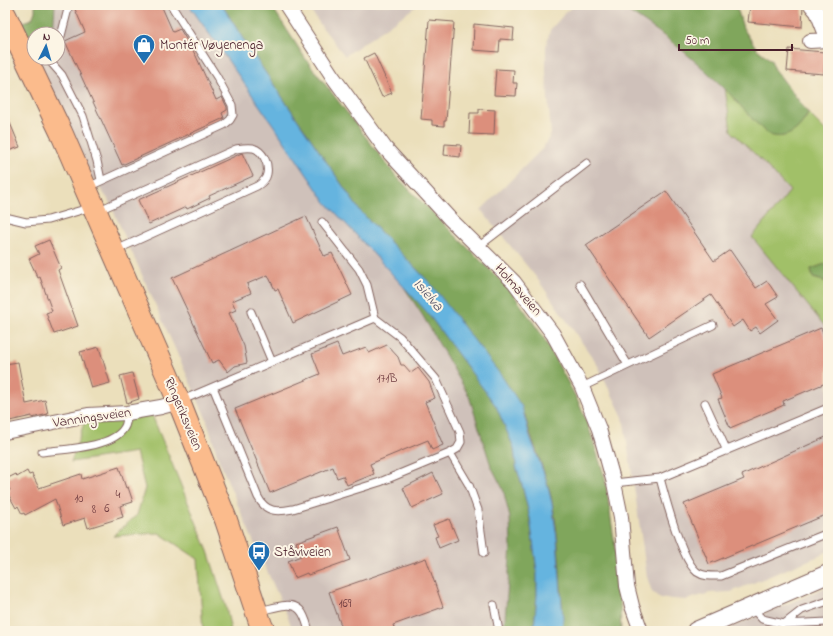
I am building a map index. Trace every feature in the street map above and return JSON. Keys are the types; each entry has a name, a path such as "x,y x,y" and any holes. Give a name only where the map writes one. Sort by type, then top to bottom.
{"main road":[{"name":"Ringeriksveien","path":"5,15 26,41"},
{"name":"Ringeriksveien","path":"43,66 114,251 179,402 226,520 261,625"}],"street":[{"name":"Holmaveien","path":"286,5 333,77 385,148 450,220 514,282 553,334 582,387 599,429 614,483 621,517 627,586 641,631"},
{"path":"810,41 828,40 817,12 812,5"},
{"name":"Vanningsveien","path":"5,432 88,415 127,413 179,402"},
{"path":"696,631 828,574"}],"lane":[{"path":"64,26 69,5"},
{"path":"5,217 26,222 48,220 224,125 230,120 233,115 232,105 217,77 171,5"},
{"path":"94,196 236,149 253,148 261,152 266,160 267,174 264,182 114,251"},
{"path":"478,247 587,163"},
{"path":"213,387 258,498 262,505 280,512 380,482 457,449 461,442 460,432 436,379 400,337 375,318 367,285 359,269 322,222"},
{"path":"580,284 628,365"},
{"path":"251,312 272,362"},
{"path":"179,402 375,318"},
{"path":"582,387 714,325"},
{"path":"705,403 727,451"},
{"path":"614,483 660,478 828,408"},
{"path":"42,452 99,445 114,438 125,428 127,413"},
{"path":"450,453 469,485 478,510 484,552"},
{"path":"660,478 668,508 689,564 698,572 708,576 721,576 828,533"},
{"path":"784,624 802,610 828,601"},
{"path":"261,625 288,605 301,610 309,631"},
{"path":"494,605 499,631"},
{"path":"751,607 762,619 784,624 828,622"}],"shaded area":[{"path":"55,5 189,5 324,200 402,284 423,316 469,396 491,466 503,489 510,518 511,547 504,631 293,631 218,458 206,418 108,199 91,177 41,66 66,66 66,26 54,26"},
{"path":"307,5 418,5 345,56"},
{"path":"578,5 617,5 645,22 696,62 725,88 731,131 790,191 819,317 828,330 828,551 731,592 710,593 686,600 660,598 652,592 647,577 623,417 597,364 536,277 481,210 543,148 551,134 546,73 546,46 550,30 567,11"},
{"path":"828,586 828,631 721,631 804,597"}],"green space":[{"path":"35,5 55,5 54,26 26,26 26,34 21,23 32,19 35,11"},
{"path":"222,5 271,5 305,58 395,175 511,291 542,335 578,401 588,425 605,478 614,539 620,596 621,631 562,631 559,561 554,513 549,490 525,415 431,284 360,211 248,47"},
{"path":"617,5 733,5 738,11 743,28 757,49 771,60 774,68 808,113 802,124 788,135 770,135 760,127 723,87 686,53 659,32"},
{"path":"725,88 769,134 805,120 808,113 828,133 828,264 811,269 813,278 828,282 828,330 752,237 790,191 731,131"},
{"path":"828,264 828,282 813,278 811,269"},
{"path":"402,284 426,311 496,405 514,448 516,466 530,518 537,572 535,631 504,631 511,547 510,518 503,489 491,466 469,396 423,316"},
{"path":"152,415 208,551 226,607 231,631 203,631 198,559 159,533 113,536 137,515 145,488 136,452 71,462 84,423"}],"water":[{"name":"Isielva","path":"189,5 222,5 248,47 360,211 431,284 503,378 522,407 530,436 546,479 552,503 557,538 563,618 562,631 535,631 534,628 537,595 537,572 530,518 516,466 514,448 496,406 426,311 324,200"}],"building":[{"path":"74,5 161,5 173,32 180,29 196,56 216,100 222,97 227,107 227,110 222,113 224,118 122,165 66,43 66,41 85,32"},
{"path":"750,5 803,5 802,27 748,22"},
{"path":"429,20 454,22 446,121 444,121 444,126 432,125 432,120 421,119"},
{"path":"474,24 514,28 513,40 500,39 499,52 473,50"},
{"path":"789,49 825,52 824,74 787,71"},
{"path":"374,53 392,93 382,97 364,58"},
{"path":"496,69 514,70 513,83 517,83 516,96 494,95"},
{"path":"479,109 495,110 494,135 469,134 470,113 479,113"},
{"path":"5,111 20,147 5,152"},
{"path":"445,144 461,145 460,157 444,155"},
{"path":"242,153 253,176 209,196 210,198 187,209 186,207 149,224 138,200"},
{"path":"666,191 714,261 730,250 756,288 767,281 778,297 766,304 778,320 760,333 756,327 750,331 743,320 733,327 711,295 649,337 586,245"},
{"path":"306,216 324,256 332,253 352,295 293,323 278,289 275,290 268,275 247,284 251,293 232,301 236,310 229,313 244,346 247,363 235,366 228,372 219,360 212,363 172,278"},
{"path":"49,240 61,268 58,270 78,326 54,334 46,313 52,311 40,277 38,278 29,259 39,254 35,246"},
{"path":"821,328 828,344 828,382 783,401 784,405 730,428 718,399 722,398 712,374"},
{"path":"337,344 342,356 366,347 369,353 387,345 398,357 401,365 404,365 411,373 418,368 429,382 435,398 425,402 443,445 432,450 428,440 370,464 374,474 347,485 343,476 337,478 333,467 270,493 235,409 320,374 312,354"},
{"path":"99,347 110,383 91,388 80,352"},
{"path":"18,362 26,404 45,400 48,414 5,422 5,364"},
{"path":"132,373 139,399 127,403 120,376"},
{"path":"828,436 828,514 709,564 684,504 744,479 742,475"},
{"path":"119,467 126,488 128,487 133,502 120,506 123,517 88,528 85,518 63,525 55,499 25,515 24,513 22,514 18,506 16,508 7,492 10,490 6,483 6,479 16,474 17,477 27,471 29,475 32,474 39,488 81,474 82,479"},
{"path":"433,473 443,494 412,508 403,488"},
{"path":"449,519 458,540 439,548 435,537 438,536 433,525"},
{"path":"338,527 350,560 295,578 288,561 301,556 296,542"},
{"path":"426,558 443,607 393,625 395,631 343,631 329,592"}],"place":[{"name":"Montér Vøyenenga","path":"144,64"},
{"name":"Ståviveien","path":"259,572"}]}
